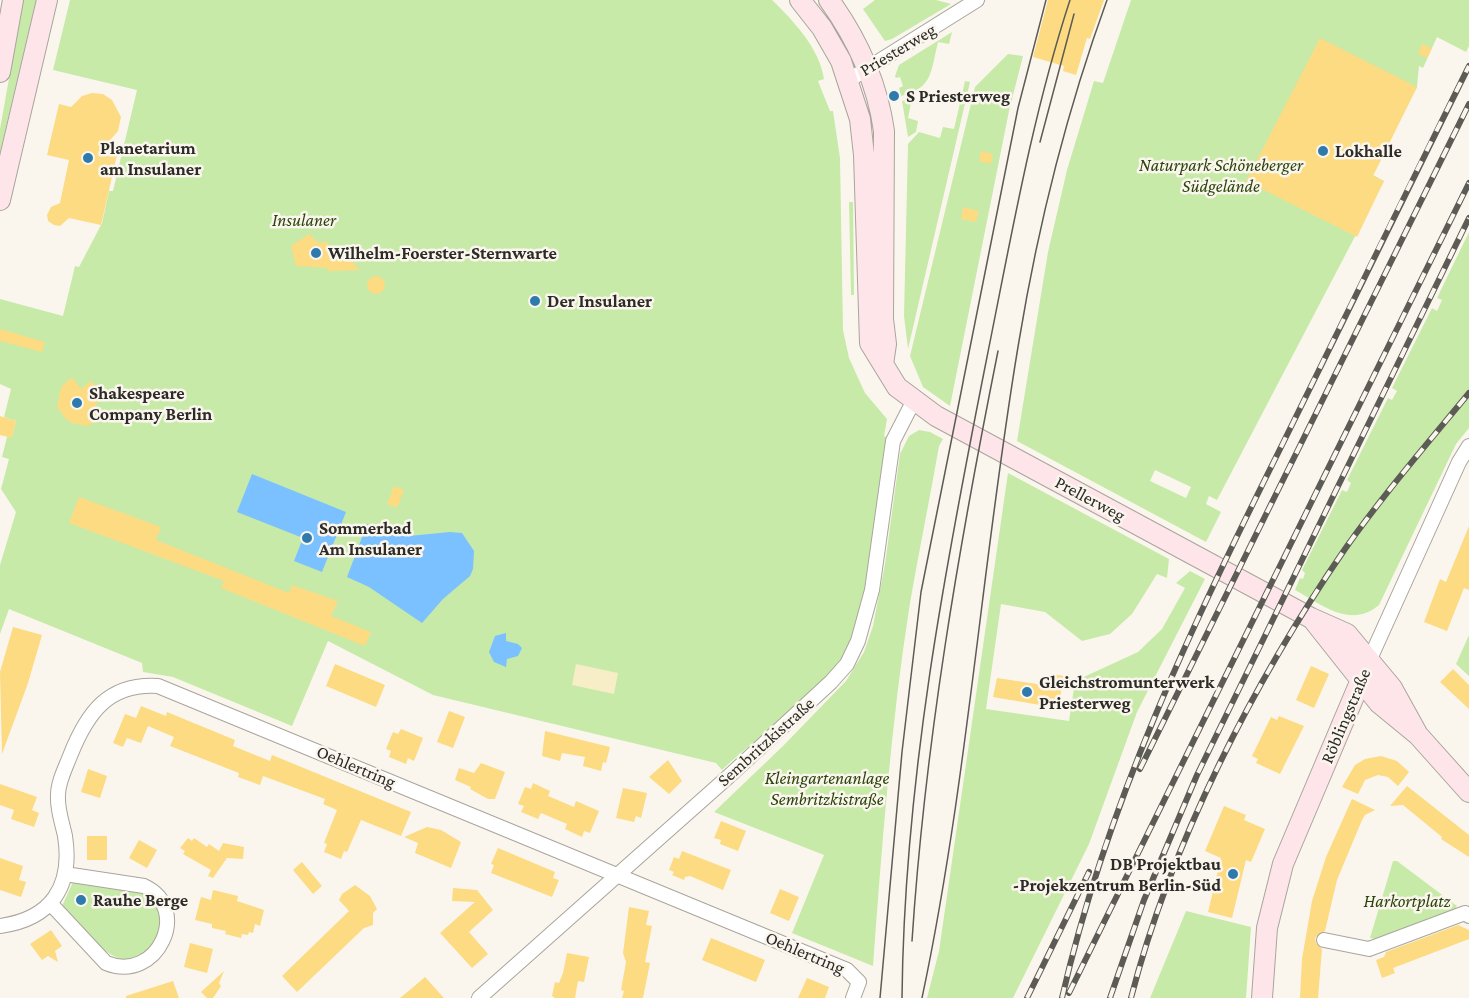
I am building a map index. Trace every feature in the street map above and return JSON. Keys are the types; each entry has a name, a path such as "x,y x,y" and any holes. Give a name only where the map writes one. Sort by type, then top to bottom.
{"main road":[{"path":"0,72 13,0"},
{"path":"0,200 47,0"},
{"name":"Prellerweg","path":"800,0 828,37 849,80 860,119 864,148 868,331 870,343 897,387 913,402 936,416 1311,618 1347,634 1392,688 1418,735"},
{"path":"830,0 854,37 868,68 879,102 886,144 884,364"},
{"name":"Prellerweg","path":"1311,618 1379,703 1418,735"},
{"name":"Röblingstraße","path":"1262,998 1267,928 1283,864 1369,661"},
{"path":"1418,735 1469,792"}],"street":[{"name":"Priesterweg","path":"849,80 977,0"},
{"name":"Sembritzkistraße","path":"479,998 822,691 847,664 863,627 872,590 893,441 913,402"},
{"name":"Röblingstraße","path":"1369,661 1454,472 1469,446"},
{"name":"Oehlertring","path":"0,926 31,919 50,903 65,874 65,835 58,795 71,752 80,733 98,706 116,693 143,685 158,686 178,692 847,970 859,982 853,998"},
{"path":"50,903 98,956 117,967 131,968 146,961 162,945 166,914 163,901 155,891 144,886 65,874"},
{"path":"1324,940 1369,949 1465,913 1469,916"}],"green space":[{"path":"23,0 36,0 0,153 0,129"},
{"name":"Insulaner","path":"70,0 772,0 811,46 824,79 818,81 830,111 833,111 840,158 843,330 849,358 865,393 887,419 884,436 888,438 882,490 873,556 860,619 851,645 840,664 827,679 799,706 722,770 716,763 433,695 328,641 292,726 173,677 143,672 142,663 9,609 0,634 0,565 16,512 1,489 9,459 2,457 7,437 12,437 16,421 4,417 11,389 0,384 0,299 63,316 75,266 79,267 102,223 109,191 113,191 137,90 53,70"},
{"path":"875,0 936,0 951,4 885,41 863,9"},
{"name":"Naturpark Schöneberger Südgelände","path":"1131,0 1469,0 1469,46 1466,52 1437,37 1423,68 1419,66 1417,87 1373,175 1384,181 1217,500 1209,496 1206,504 1221,512 1206,542 1017,441 1048,252 1067,170 1094,81 1103,83","holes":["1155,470 1191,487 1186,498 1150,481"]},
{"path":"952,32 949,44 938,42 932,70 925,83 919,89 901,96 899,88 903,86 900,77 895,76 899,65"},
{"path":"1008,54 1023,56 1009,111 950,406 923,387 910,356 975,87"},
{"path":"965,81 970,82 908,349 904,316 908,144 919,132 940,138 943,127 954,129"},
{"path":"912,98 908,118 918,121 916,132 908,137 902,101"},
{"path":"849,202 853,202 854,295 851,295"},
{"path":"1469,232 1469,428 1456,444 1379,605 1358,615 1347,615 1326,608 1295,590 1300,578 1303,579 1305,573 1302,570 1342,490 1347,492 1351,483 1347,480 1388,398 1392,400 1397,391 1392,388 1432,308 1437,311 1442,300 1437,298"},
{"name":"Kleingartenanlage Sembritzkistraße","path":"919,430 930,432 943,439 939,446 910,603 897,693 873,966 792,933 824,855 714,812 846,681 864,652 873,626 885,564 900,454 909,436"},
{"path":"1008,473 1169,559 1167,578 1157,574 1132,614 1110,634 1082,641 1045,612 1001,604 986,709 1069,721 1075,681 1138,652 1162,629 1185,588 1176,583 1190,571 1205,579 1137,712 1089,844 1013,998 927,998 939,951"},
{"path":"1469,635 1469,676 1456,664"},
{"name":"Harkortplatz","path":"1393,861 1397,861 1457,906 1452,914 1376,939 1370,938"},
{"path":"73,882 140,890 158,902 160,924 152,946 141,957 129,960 104,950 62,906"},
{"path":"1186,911 1251,927 1246,998 1150,998"}],"sand":[{"path":"576,664 618,673 614,694 572,685"}],"water":[{"path":"252,474 346,512 322,572 294,561 303,538 237,512"},
{"path":"367,524 409,536 462,533 474,551 473,569 470,576 443,599 422,623 369,587 347,577"},
{"path":"506,633 506,641 518,644 522,648 518,656 507,659 506,667 494,662 489,652 495,636"}],"building":[{"path":"1048,0 1104,0 1090,39 1087,38 1076,75 1063,71 1064,66 1033,57"},
{"name":"Lokhalle","path":"1320,38 1417,87 1373,176 1384,181 1357,237 1246,181"},
{"path":"1422,44 1432,48 1427,58 1418,54"},
{"name":"Planetarium am Insulaner","path":"92,93 103,94 112,100 121,117 118,131 101,151 117,155 101,225 69,218 60,226 54,225 48,221 47,215 51,207 60,203 69,160 47,155 59,104 71,107 82,96"},
{"path":"981,151 993,154 991,164 979,161"},
{"path":"963,207 979,211 976,222 961,219"},
{"name":"Wilhelm-Foerster-Sternwarte","path":"309,234 319,243 328,242 330,250 347,256 360,270 327,271 328,268 296,266 291,246"},
{"path":"376,276 382,279 385,285 382,291 376,294 370,291 367,285 370,279"},
{"path":"0,329 45,342 42,352 0,341"},
{"name":"Shakespeare Company Berlin","path":"72,377 81,389 91,381 105,396 95,405 104,416 88,426 72,423 57,407 61,387"},
{"path":"0,416 16,421 12,438 0,435"},
{"path":"394,486 404,490 397,508 387,504"},
{"path":"79,497 161,527 156,540 289,593 292,585 338,601 331,616 371,632 365,646 221,588 224,581 69,523"},
{"path":"1469,526 1469,590 1464,588 1447,631 1424,622 1440,579 1446,582"},
{"path":"13,627 42,635 28,683 2,754 0,672"},
{"path":"335,664 385,685 376,707 326,686"},
{"path":"1311,666 1329,674 1314,708 1296,700"},
{"path":"1453,669 1469,685 1469,709 1440,682"},
{"name":"Gleichstromunterwerk Priesterweg","path":"1052,674 1064,676 1058,708 993,697 997,678 1050,686"},
{"path":"141,706 166,716 167,712 235,740 233,746 270,761 272,755 411,812 401,836 361,820 347,852 344,851 341,859 324,852 327,844 324,843 337,810 323,804 325,799 263,776 260,785 238,777 239,773 170,746 174,737 148,726 141,743 127,738 123,747 113,743 125,714 136,718"},
{"path":"449,711 465,717 453,748 437,742"},
{"path":"1279,716 1304,726 1280,774 1256,763 1258,759 1252,756 1271,717 1277,720"},
{"path":"401,729 423,738 414,761 408,758 406,764 389,757 391,751 386,749 393,732 398,734"},
{"path":"545,731 610,747 606,763 603,762 601,771 583,766 585,757 562,753 560,761 542,756"},
{"path":"1381,756 1397,761 1409,772 1398,786 1388,777 1378,775 1365,780 1358,794 1342,787 1355,765 1365,759"},
{"path":"668,760 682,781 669,794 649,777"},
{"path":"481,763 505,772 495,799 488,799 470,789 471,787 455,780 459,768 474,773"},
{"path":"88,769 107,776 100,798 81,792"},
{"path":"533,783 550,791 548,796 574,807 576,801 599,811 590,833 584,831 582,837 565,829 567,824 541,813 538,819 521,812 524,806 518,804 525,787 531,789"},
{"path":"0,784 37,797 32,810 39,813 34,827 11,819 14,810 0,805"},
{"path":"1407,786 1469,835 1469,857 1441,839 1442,837 1403,805 1390,806"},
{"path":"623,788 647,793 641,818 636,816 634,822 616,818"},
{"path":"1352,799 1375,810 1365,815 1362,820 1337,880 1325,931 1315,938 1316,943 1322,949 1318,998 1300,998 1302,959 1312,901 1326,857"},
{"path":"1224,806 1246,815 1244,820 1265,829 1251,862 1246,860 1232,918 1208,912 1221,858 1205,851"},
{"path":"721,821 746,831 738,851 720,844 721,840 714,838"},
{"path":"427,827 441,830 461,842 451,868 415,853 418,843 404,837"},
{"path":"87,836 107,836 107,860 87,860"},
{"path":"188,838 192,841 194,838 207,847 209,844 219,851 223,843 244,847 243,859 227,858 213,878 208,876 211,870 183,854 185,851 180,848"},
{"path":"139,840 157,850 147,868 129,858"},
{"path":"498,848 555,872 553,878 559,880 552,897 491,873 494,865 491,864"},
{"path":"682,851 731,870 723,890 690,876 685,877 684,880 672,875 674,872 669,870 674,857 679,859"},
{"path":"0,858 23,866 19,880 26,882 21,897 0,890"},
{"path":"302,862 322,886 313,894 293,870"},
{"path":"355,885 370,896 377,909 373,913 373,925 364,928 297,992 282,976 349,911 339,900 342,894"},
{"path":"453,888 477,890 493,910 469,932 488,954 472,968 440,933 475,902 452,901"},
{"path":"780,889 799,897 789,921 770,913"},
{"path":"213,890 238,896 237,901 264,910 260,926 255,924 253,933 242,934 241,938 212,928 212,924 195,920 201,897 211,900"},
{"path":"629,907 649,911 646,925 652,926 645,962 650,963 643,998 622,998 624,991 621,990 626,962 623,953"},
{"path":"1458,925 1469,930 1469,939 1393,968 1395,973 1382,978 1376,960 1384,957 1386,952"},
{"path":"51,930 62,946 55,951 58,962 48,956 42,960 30,944"},
{"path":"711,938 765,960 756,982 702,960"},
{"path":"190,943 213,949 207,973 184,967"},
{"path":"567,953 589,957 584,982 578,981 575,998 555,998 552,996 555,982 559,983"},
{"path":"224,971 219,983 221,986 213,998 207,998 201,992"},
{"path":"425,977 444,998 400,998 411,989"},
{"path":"807,978 829,987 825,998 798,998"},
{"path":"173,981 179,998 126,998 126,996"}],"tram line":[{"path":"880,998 902,752 921,592 1018,108 1046,0"},
{"path":"902,998 910,836 942,596 971,436 1023,177 1044,88 1070,0"},
{"path":"922,998 951,834 1019,341 1035,255 1055,169 1079,84 1107,0"},
{"path":"1040,142 1074,14"},
{"path":"912,941 925,792 945,644 998,351"}],"railway":[{"path":"1062,998 1103,853 1128,783 1186,645 1469,66"},
{"path":"1140,769 1469,104"},
{"path":"1069,993 1469,183"},
{"path":"1110,998 1144,900 1197,775 1469,218"},
{"path":"1131,998 1148,940 1192,823 1248,708 1311,600 1345,549 1390,489 1469,393"},
{"path":"1027,998 1089,872"}],"place":[{"name":"S Priesterweg","path":"894,96"},
{"name":"Lokhalle","path":"1323,151"},
{"name":"Planetarium am Insulaner","path":"88,158"},
{"name":"Wilhelm-Foerster-Sternwarte","path":"316,253"},
{"name":"Der Insulaner","path":"535,301"},
{"name":"Shakespeare Company Berlin","path":"77,403"},
{"name":"Sommerbad Am Insulaner","path":"307,538"},
{"name":"Gleichstromunterwerk Priesterweg","path":"1027,692"},
{"name":"DB Projektbau -Projekzentrum Berlin-Süd","path":"1233,874"},
{"name":"Rauhe Berge","path":"81,900"}]}
